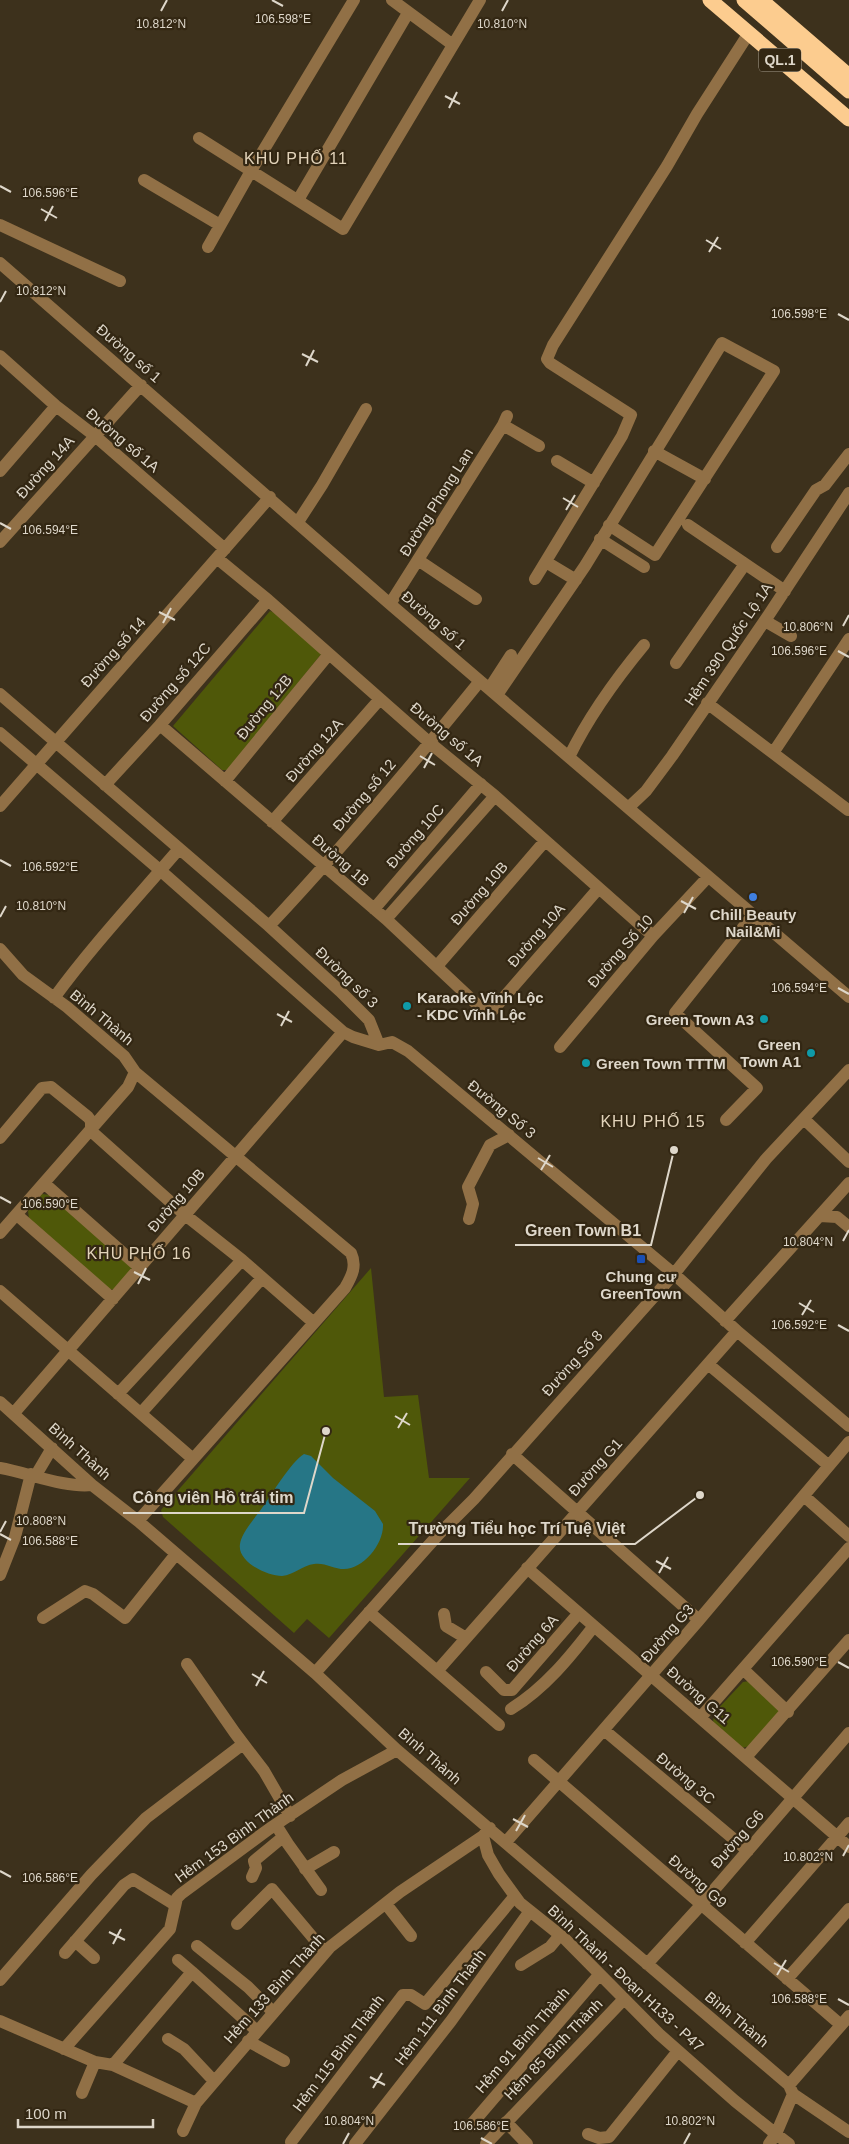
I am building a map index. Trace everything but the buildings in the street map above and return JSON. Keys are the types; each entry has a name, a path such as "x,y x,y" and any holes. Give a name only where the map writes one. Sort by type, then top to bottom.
{"highway":[{"name":"QL.1","path":"710,0 849,120"},
{"name":"QL.1","path":"725,0 849,107"},
{"name":"QL.1","path":"744,0 849,91"},
{"name":"QL.1","path":"761,0 849,76"}],"street":[{"path":"208,247 251,171 354,0"},
{"path":"392,0 453,45"},
{"path":"199,138 343,229 480,0"},
{"path":"298,200 408,13"},
{"path":"535,579 622,436 631,415 550,363 547,358 553,345 667,166 697,114 750,33"},
{"path":"144,180 220,225"},
{"path":"0,225 120,281"},
{"name":"Đường số 1","path":"1,266 270,497 390,604 849,997"},
{"path":"489,688 576,580 600,539 654,451 722,343 774,371 656,555 609,525"},
{"name":"Đường số 1A","path":"2,362 94,436 268,600 430,743 482,784 653,936"},
{"name":"Đường 14A","path":"0,542 141,385"},
{"path":"0,472 56,406"},
{"path":"298,522 366,409"},
{"name":"Đường Phong Lan","path":"390,604 505,421 539,446"},
{"path":"654,451 705,479"},
{"path":"777,547 816,490 825,486 849,454"},
{"path":"557,461 594,483"},
{"name":"Hẻm 390 Quốc Lộ 1A","path":"628,808 646,791 765,621 849,493"},
{"name":"Đường số 14","path":"0,806 270,497"},
{"path":"688,526 785,591"},
{"path":"600,539 644,567"},
{"path":"418,560 476,598"},
{"path":"546,562 576,580"},
{"path":"676,663 745,564"},
{"name":"Đường số 12C","path":"105,785 160,725 268,600"},
{"path":"765,621 791,636"},
{"path":"773,753 849,639"},
{"path":"569,756 580,734 601,702 644,645"},
{"name":"Đường 12B","path":"225,781 329,654"},
{"path":"489,688 511,655"},
{"name":"Đường số 12","path":"269,926 324,867 430,743 489,688"},
{"name":"Đường số 3","path":"0,694 178,850 269,926 340,991 368,1020 379,1044"},
{"name":"Đường 12A","path":"272,822 380,699"},
{"path":"707,703 848,810"},
{"name":"Đường 1B","path":"160,725 386,919 438,966 484,1012 492,1011 499,1003"},
{"path":"0,733 161,871 343,1032 352,1037 379,1044"},
{"name":"Đường 10C","path":"374,909 482,784"},
{"path":"386,919 495,796"},
{"name":"Đường 10B","path":"438,966 545,841"},
{"name":"Bình Thành","path":"138,1521 345,1288 353,1274 354,1261 351,1253 135,1072 124,1056 54,998 118,918 178,850"},
{"name":"Đường Số 10","path":"560,1048 653,936 708,877"},
{"name":"Đường 10A","path":"499,1003 598,889"},
{"path":"726,1120 757,1088 675,1013 753,915"},
{"path":"0,949 23,975 54,998"},
{"name":"Đường 10B","path":"14,1413 343,1032"},
{"name":"Đường Số 3","path":"379,1044 392,1042 408,1050 674,1274 737,1332 849,1426"},
{"name":"Đường Số 8","path":"315,1673 474,1499 674,1274 766,1159 849,1070"},
{"path":"0,1234 128,1088 135,1072"},
{"path":"0,1138 42,1088 51,1088 88,1117 91,1121 91,1131 184,1214 242,1260 314,1323"},
{"path":"804,1119 849,1162"},
{"path":"469,1219 473,1204 468,1187 490,1145 509,1135"},
{"path":"725,1321 849,1183"},
{"path":"45,1184 140,1268"},
{"path":"17,1215 113,1299"},
{"path":"820,1216 837,1217 849,1227"},
{"path":"118,1394 242,1260"},
{"path":"141,1413 262,1278"},
{"path":"0,1291 193,1459"},
{"name":"Đường G1","path":"438,1670 737,1332"},
{"path":"708,1364 828,1465"},
{"name":"Bình Thành","path":"0,1403 14,1413 92,1485 138,1521 315,1673 487,1832 506,1842 791,2090 849,2132"},
{"name":"Đường G3","path":"506,1842 651,1676 849,1442"},
{"path":"0,1575 15,1537 33,1475 52,1448"},
{"path":"512,1454 576,1513 699,1620"},
{"path":"0,1468 67,1484 92,1485"},
{"path":"804,1496 849,1536"},
{"path":"700,1718 849,1548"},
{"path":"43,1618 85,1591 93,1594 125,1618 176,1554"},
{"name":"Đường G11","path":"527,1568 849,1847"},
{"path":"369,1612 499,1725"},
{"path":"444,1614 446,1626 466,1638"},
{"name":"Đường 6A","path":"486,1672 504,1690 512,1690 578,1614"},
{"path":"511,1708 528,1699 543,1685 571,1655 594,1626"},
{"path":"746,1757 788,1712 849,1640"},
{"path":"187,1664 264,1771 290,1816"},
{"path":"744,1670 788,1712"},
{"name":"Đường 3C","path":"604,1730 748,1851"},
{"name":"Đường G6","path":"647,1964 701,1905 849,1733"},
{"path":"1,1978 91,1875 146,1818 243,1744"},
{"name":"Hẻm 153 Bình Thành","path":"59,2047 170,1929 177,1898 181,1894 342,1780 397,1750"},
{"name":"Đường G9","path":"534,1760 787,1979 845,2021"},
{"path":"745,1943 849,1823"},
{"path":"276,1825 321,1890"},
{"name":"Bình Thành - Đoạn H133 - P47","path":"487,1832 488,1855 514,1897 560,1935 678,2051 773,2139"},
{"name":"Hẻm 133 Bình Thành","path":"183,2131 196,2103 325,1952 400,1892 487,1832"},
{"path":"252,1877 256,1868 254,1861 283,1837"},
{"path":"305,1869 334,1852"},
{"path":"65,1953 124,1884 133,1879 175,1905"},
{"path":"237,1924 272,1889 325,1952"},
{"name":"Hẻm 115 Bình Thành","path":"291,2142 403,1995 411,1995 425,2004 514,1897"},
{"path":"386,1904 411,1936"},
{"path":"787,1979 849,1909"},
{"name":"Hẻm 111 Bình Thành","path":"355,2144 451,2021 530,1911"},
{"path":"521,1964 550,1947 560,1935"},
{"path":"75,1941 94,1958"},
{"path":"197,1946 248,1987 273,2012"},
{"path":"178,1960 192,1972 252,2036 284,2061"},
{"path":"113,2065 192,1972"},
{"name":"Hẻm 91 Bình Thành","path":"470,2126 599,1975"},
{"name":"Hẻm 85 Bình Thành","path":"486,2144 624,1999"},
{"path":"0,2021 95,2062 113,2065 196,2103"},
{"path":"790,2144 773,2139 791,2090 845,2021"},
{"path":"168,2039 184,2049 214,2081"},
{"path":"588,2134 599,2138 609,2137 678,2051"},
{"path":"82,2093 95,2062"},
{"path":"506,2122 527,2144"}],"green space":[{"path":"270,611 275,613 322,653 228,770 222,770 173,726"},
{"path":"42,1194 50,1195 130,1265 132,1270 115,1290 109,1289 29,1219 28,1211"},
{"path":"371,1268 384,1397 418,1395 429,1478 470,1478 329,1638 307,1619 294,1633 163,1517 161,1510"},
{"path":"749,1681 778,1709 779,1713 750,1746 742,1748 713,1723 714,1713 743,1682"}],"water":[{"path":"304,1454 311,1456 333,1478 375,1511 383,1524 380,1539 365,1560 351,1568 340,1569 318,1564 306,1566 282,1576 269,1574 254,1567 243,1557 240,1551 241,1539 288,1471"}],"place":[{"name":"Chill Beauty Nail&Mi","path":"753,897"},
{"name":"Karaoke Vĩnh Lộc - KDC Vĩnh Lộc","path":"407,1006"},
{"name":"Green Town A3","path":"764,1019"},
{"name":"Green Town A1","path":"811,1053"},
{"name":"Green Town TTTM","path":"586,1063"},
{"name":"Green Town B1","path":"674,1150"},
{"name":"Chung cư GreenTown","path":"641,1259"},
{"name":"Công viên Hồ trái tim","path":"326,1431"},
{"name":"Trường Tiểu học Trí Tuệ Việt","path":"700,1495"}],"district":[{"name":"KHU PHỐ 11","path":"296,158"},
{"name":"KHU PHỐ 15","path":"653,1121"},
{"name":"KHU PHỐ 16","path":"139,1253"}]}
